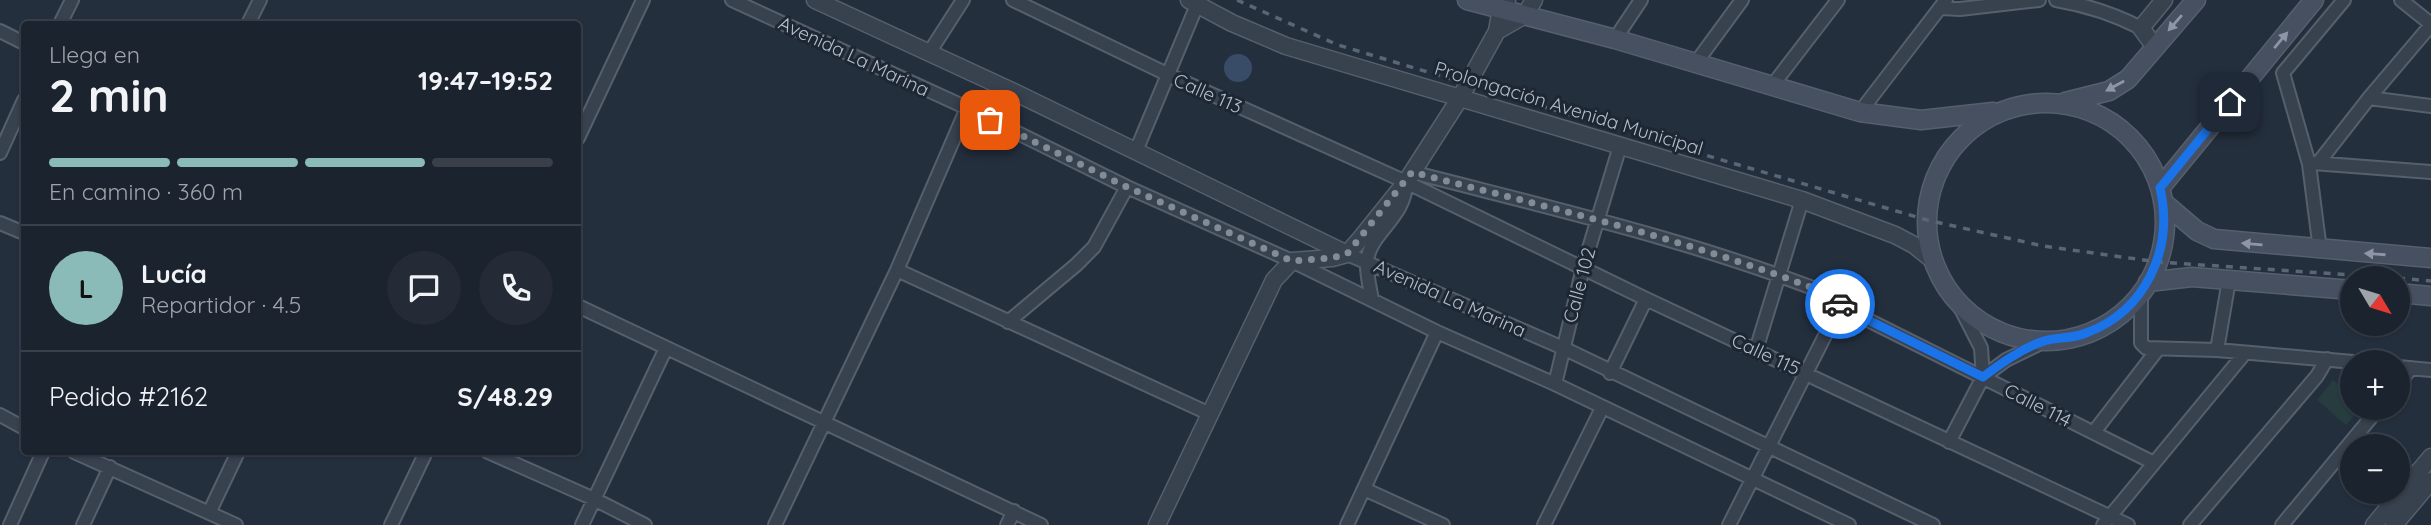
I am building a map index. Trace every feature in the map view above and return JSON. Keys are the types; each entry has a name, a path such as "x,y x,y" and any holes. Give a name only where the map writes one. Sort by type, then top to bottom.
{"main road":[{"name":"Prolongación Avenida Municipal","path":"1467,0 1529,7 1615,39 1860,112 1921,120 2034,103 2061,103 2088,110 2123,131 2150,163 2162,195 2163,243 2158,262 2144,288 2121,313 2098,328 2072,338 2045,341 2004,333 1979,321 1958,303 1942,281 1928,241 1927,214 1937,174 1951,150 1970,130 2007,109"},
{"path":"2061,103 2109,91 2128,79 2196,0"},
{"path":"2162,195 2314,0"},
{"name":"Prolongación Avenida Municipal","path":"2162,195 2197,231 2214,239 2431,258"},
{"path":"2144,288 2192,277 2340,289"},
{"path":"2410,294 2431,296"}],"street":[{"path":"62,21 72,0"},
{"path":"250,21 260,0"},
{"path":"581,132 643,0"},
{"name":"Avenida La Marina","path":"732,0 967,108 1127,187 1292,261 1437,332 1555,384 1849,525"},
{"name":"Avenida La Marina","path":"815,0 1347,254 1563,348 1610,373 1933,525"},
{"path":"929,53 963,0"},
{"name":"Calle 113","path":"1013,0 1169,75 1409,177"},
{"path":"1615,39 1641,0"},
{"path":"1695,64 1742,0"},
{"path":"1772,86 1838,0"},
{"path":"1930,0 1960,9 2039,0"},
{"path":"2056,0 2107,13 2141,28 2155,47"},
{"path":"2141,28 2164,0"},
{"path":"2283,73 2344,0"},
{"path":"2314,163 2431,25 2401,0"},
{"path":"1136,151 1169,75 1193,2"},
{"name":"Prolongación Avenida Municipal","path":"1193,2 1232,23 1286,46 1802,200 1895,234 1934,261"},
{"path":"1157,525 1274,279 1292,261 1347,254 1409,177 1460,98 1497,31 1504,4"},
{"path":"1860,112 1944,4"},
{"path":"1497,31 1529,7"},
{"path":"0,31 21,42"},
{"path":"2264,61 2283,73 2314,163 2320,250"},
{"path":"2369,99 2431,106"},
{"path":"0,153 21,107"},
{"path":"775,525 897,270 967,108"},
{"name":"Calle 102","path":"1555,384 1596,220 1620,146"},
{"path":"2314,163 2431,172"},
{"path":"1372,300 1367,261 1372,248 1401,205 1409,177"},
{"name":"Calle 114","path":"1409,177 1596,220 1780,274 1836,297 1840,300 1840,306 2154,463"},
{"name":"Calle 115","path":"1409,177 1646,299 1756,349 2107,521 2127,525"},
{"path":"1008,321 1094,247 1127,187"},
{"path":"1756,349 1802,200"},
{"path":"0,223 21,232"},
{"path":"897,270 1210,414"},
{"path":"2217,350 2229,280"},
{"path":"2144,288 2141,343 2146,348 2217,350 2340,361"},
{"path":"1610,373 1646,299"},
{"path":"1958,303 1981,348 1983,377"},
{"path":"1730,525 1840,306"},
{"path":"581,307 1041,525"},
{"path":"1347,525 1437,332"},
{"path":"1949,442 1983,377 2006,360 2045,341"},
{"path":"582,525 666,348"},
{"path":"2094,432 2158,349"},
{"path":"2107,521 2245,353"},
{"path":"2190,525 2317,376 2326,359"},
{"path":"2411,368 2431,370"},
{"path":"1544,525 1602,408"},
{"path":"0,415 21,426"},
{"path":"2281,525 2369,420"},
{"path":"10,525 42,455"},
{"path":"81,455 236,525"},
{"path":"209,513 237,455"},
{"path":"391,525 425,455"},
{"path":"495,455 645,525"},
{"path":"2374,525 2431,457"},
{"path":"83,525 110,467"},
{"path":"2394,525 2431,481"},
{"path":"1364,489 1443,525"},
{"path":"1007,525 1014,511"}],"green space":[{"path":"2333,380 2340,386 2340,420 2317,400"}],"water":[{"path":"1238,54 1248,58 1252,68 1248,78 1238,82 1228,78 1224,68 1228,58"}],"railway":[{"path":"1237,0 1338,45 1624,131"},
{"path":"1640,136 1927,220 2043,246 2158,262 2340,274"},
{"path":"2410,279 2431,281"}],"way so far":[{"path":"990,120 1127,187 1292,261 1347,254 1412,172 1596,220 1780,274 1836,297 1840,304"}],"route":[{"path":"1840,304 1895,335 1983,377 2006,360 2045,341 2072,338 2098,328 2132,304 2148,282 2160,256 2165,229 2160,188 2230,102"}]}
